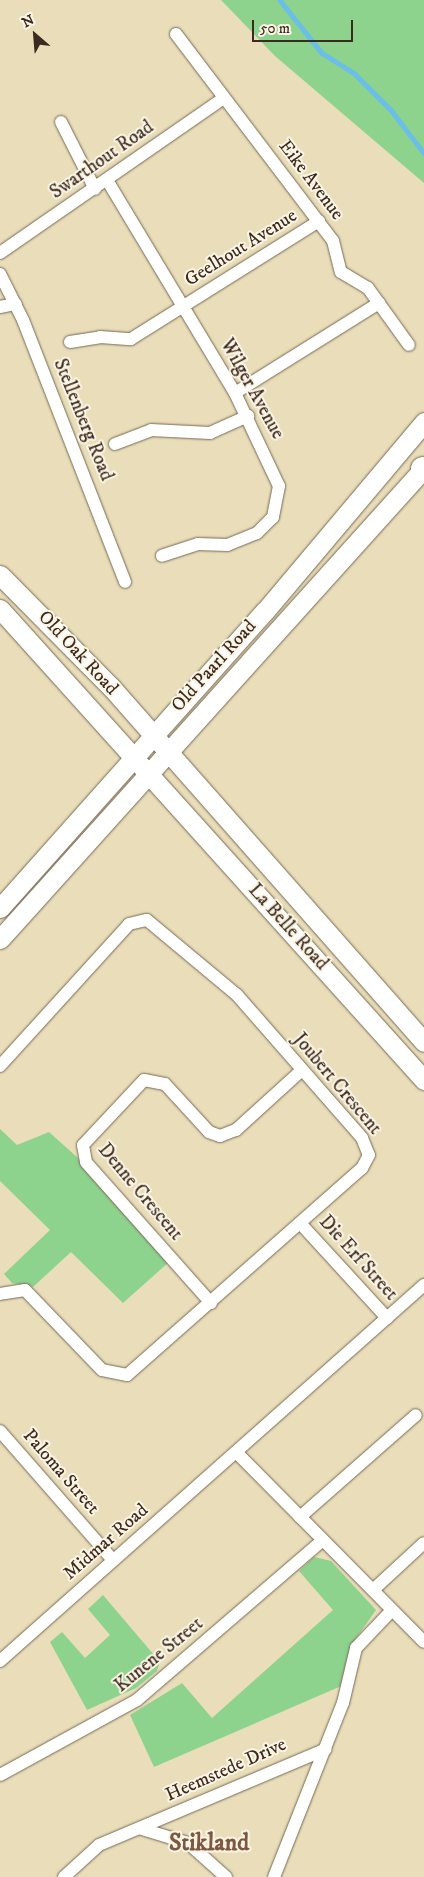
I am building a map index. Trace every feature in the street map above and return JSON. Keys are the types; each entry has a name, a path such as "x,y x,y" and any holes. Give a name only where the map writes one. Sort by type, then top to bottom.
{"main road":[{"name":"Old Paarl Road","path":"0,908 135,754 265,611 424,422"},
{"name":"Old Paarl Road","path":"0,939 170,754 424,468"},
{"name":"Old Oak Road","path":"0,574 170,754"},
{"name":"Old Oak Road","path":"0,609 152,773"},
{"name":"La Belle Road","path":"170,754 424,1042"},
{"name":"La Belle Road","path":"152,773 424,1080"}],"street":[{"name":"Eike Avenue","path":"176,34 335,244 335,261 341,272 368,288 409,344"},
{"name":"Swarthout Road","path":"0,253 224,98"},
{"path":"61,122 95,188"},
{"name":"Wilger Avenue","path":"107,180 236,393 277,478 280,500 273,517 257,533 235,542 195,544 162,556"},
{"name":"Geelhout Avenue","path":"70,342 103,336 127,340 319,221"},
{"name":"Stellenberg Road","path":"0,274 16,304 125,582"},
{"path":"236,393 379,303"},
{"path":"0,307 16,304"},
{"path":"114,444 151,430 210,433 248,416"},
{"name":"Joubert Crescent","path":"0,1066 129,924 143,919 154,922 225,983 362,1138 369,1155 362,1168 136,1370 114,1376 102,1370 32,1295 17,1288 0,1294"},
{"name":"Denne Crescent","path":"211,1303 86,1162 82,1145 144,1080 165,1084 209,1132 220,1136 236,1130 302,1070"},
{"name":"Die Erf Street","path":"300,1223 387,1318"},
{"name":"Midmar Road","path":"0,1660 424,1285"},
{"path":"300,1517 416,1414"},
{"name":"Paloma Street","path":"0,1430 113,1560"},
{"path":"236,1452 424,1642"},
{"name":"Kunene Street","path":"0,1775 137,1700 323,1540"},
{"path":"373,1590 424,1543"},
{"path":"274,1877 326,1749 353,1676 359,1642 392,1610"},
{"name":"Heemstede Drive","path":"64,1877 100,1845 326,1749"},
{"name":"Heemstede Drive","path":"142,1828 188,1843 226,1877"}],"green space":[{"path":"221,0 424,0 424,183 275,56"},
{"path":"0,1129 17,1145 49,1132 78,1158 169,1262 123,1303 71,1252 33,1287 12,1283 4,1274 50,1230 0,1181"},
{"path":"314,1557 331,1561 376,1610 352,1644 346,1684 154,1767 130,1715 182,1683 212,1718 333,1610 299,1571"},
{"path":"103,1595 160,1662 157,1671 136,1688 87,1710 50,1642 62,1632 85,1658 110,1635 88,1609"}],"waterway":[{"path":"280,0 322,53 355,74 392,111 424,153"}],"district":[{"name":"Stikland","path":"209,1844"}]}
